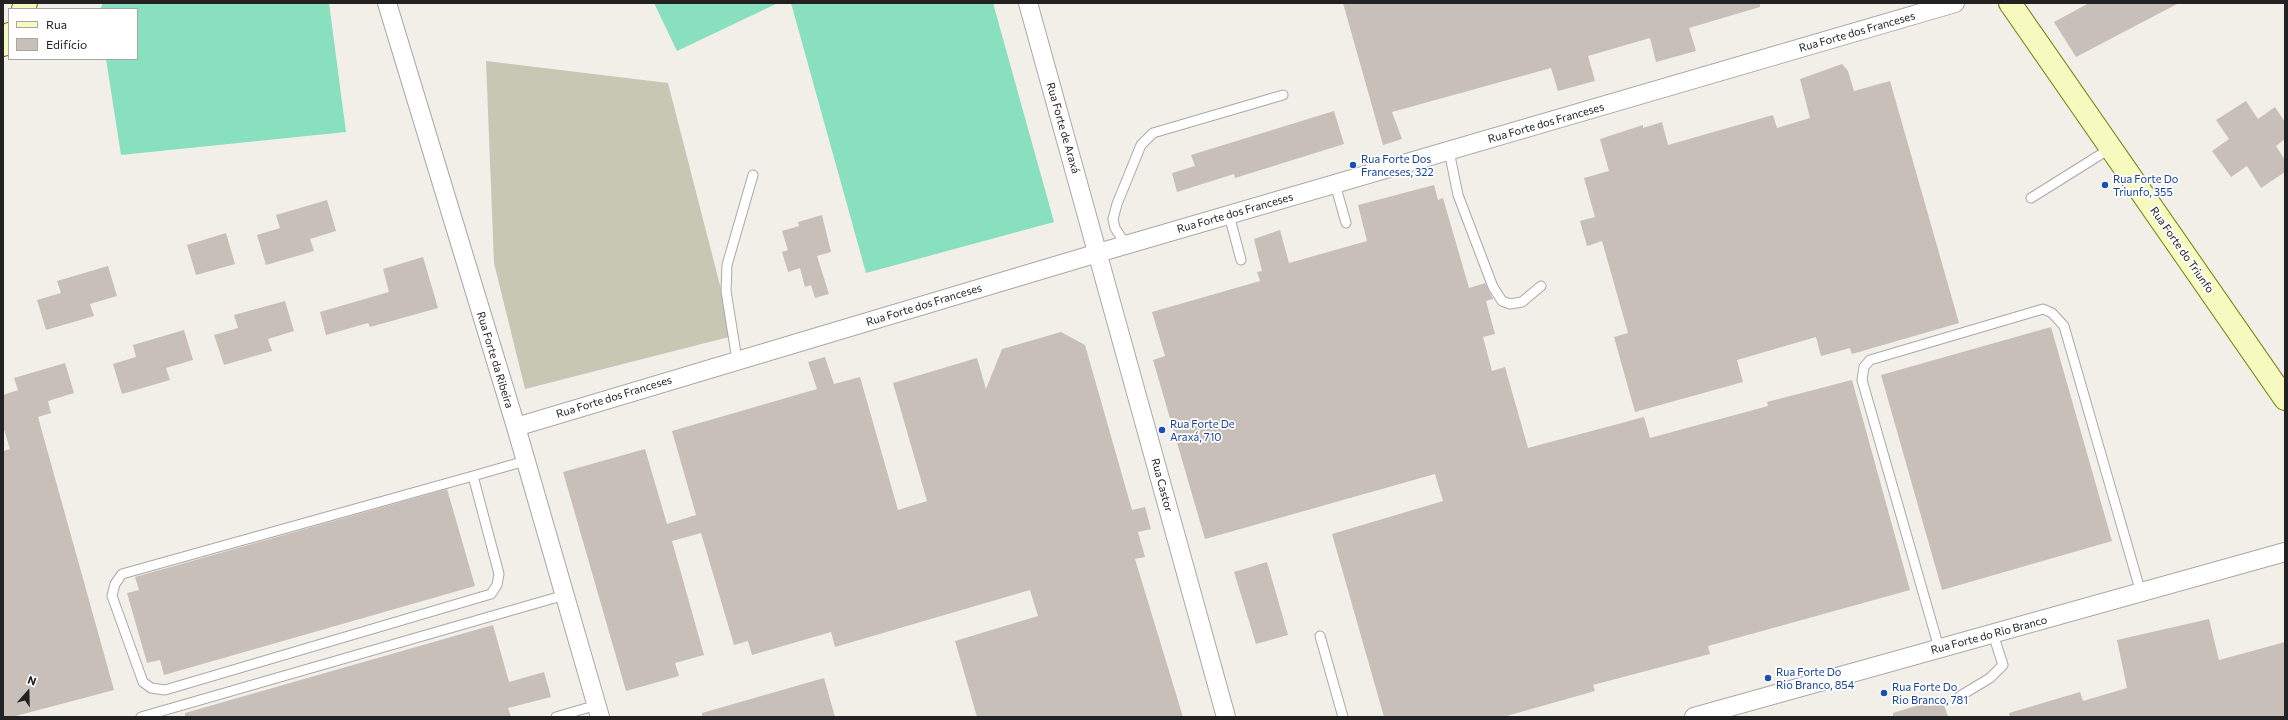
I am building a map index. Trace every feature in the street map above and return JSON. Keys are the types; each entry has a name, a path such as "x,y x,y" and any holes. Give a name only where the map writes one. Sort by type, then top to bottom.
{"street":[{"name":"Rua Forte da Ribeira","path":"387,3 516,427 598,711"},
{"name":"Rua Forte de Araxá","path":"1028,3 1098,253"},
{"name":"Rua Forte dos Franceses","path":"516,427 1098,253 1955,3"},
{"name":"Rua Forte do Triunfo","path":"2010,3 2285,399"},
{"path":"3,45 8,36"},
{"name":"Rua Castor","path":"1098,253 1226,717"},
{"name":"Rua Forte do Rio Branco","path":"1694,717 2285,552"}],"lane":[{"path":"1126,245 1115,228 1113,219 1117,204 1141,145 1153,133 1283,95"},
{"path":"2031,198 2111,148"},
{"path":"1449,151 1458,195 1493,287 1502,301 1510,304 1522,302 1541,286"},
{"path":"737,360 726,292 727,265 753,175"},
{"path":"1335,184 1346,222"},
{"path":"1229,215 1241,260"},
{"path":"1940,648 1862,380 1864,367 1870,360 2043,310 2052,313 2064,326 2141,593"},
{"path":"473,476 499,574 497,585 491,594 165,690 151,688 142,682 112,596 115,584 122,574 526,461"},
{"path":"141,717 565,595"},
{"path":"1960,696 1990,678 2003,665 1993,634"},
{"path":"1320,636 1344,717"},
{"path":"556,717 598,711"}],"shaded area":[{"path":"486,61 668,83 733,336 525,389 494,263"}],"green space":[{"path":"103,3 329,3 346,132 121,155 106,60 138,60 138,8 100,8"},
{"path":"654,3 778,3 677,51"},
{"path":"791,3 993,3 1054,222 866,273"}],"building":[{"path":"1343,3 1760,3 1760,7 1689,28 1696,51 1656,62 1650,38 1588,56 1595,81 1558,91 1551,68 1392,112 1402,139 1383,145"},
{"path":"2089,3 2179,3 2076,57 2054,22"},
{"path":"1842,64 1848,71 1854,91 1890,81 1959,323 1852,354 1850,348 1821,356 1816,337 1737,360 1743,382 1635,412 1614,337 1628,333 1602,241 1587,246 1580,221 1595,217 1584,178 1609,171 1600,139 1643,125 1643,128 1662,122 1668,145 1773,115 1777,128 1810,118 1800,79"},
{"path":"2246,101 2258,119 2275,107 2285,122 2285,139 2276,146 2285,160 2285,172 2261,188 2247,166 2231,177 2212,151 2229,139 2216,120"},
{"path":"1334,111 1344,144 1235,178 1234,174 1177,192 1172,173 1195,166 1191,155"},
{"path":"1434,185 1438,200 1443,198 1469,288 1485,283 1493,299 1486,301 1495,334 1483,337 1492,371 1505,367 1528,448 1644,417 1650,438 1768,406 1767,402 1852,380 1910,590 1708,646 1710,654 1593,685 1595,691 1503,717 1384,717 1332,534 1443,501 1435,474 1205,539 1153,360 1165,356 1152,312 1260,281 1257,272 1262,271 1254,239 1280,230 1289,263 1367,241 1358,205"},
{"path":"327,200 336,231 310,239 314,251 266,265 257,235 280,228 276,215"},
{"path":"822,215 831,252 817,256 829,294 815,298 811,285 805,287 800,268 788,272 782,252 788,250 782,231 799,226 798,222"},
{"path":"226,233 235,264 196,275 187,245"},
{"path":"423,257 438,308 370,327 368,323 326,335 320,312 389,292 383,269"},
{"path":"108,266 117,296 90,304 94,316 46,330 37,300 61,293 57,281"},
{"path":"285,301 294,331 268,339 272,351 224,365 214,335 238,328 234,315"},
{"path":"2051,327 2112,541 1942,590 1881,375"},
{"path":"184,330 193,360 166,368 170,380 122,394 113,364 136,357 133,345"},
{"path":"1061,332 1085,345 1132,510 1145,507 1151,529 1138,532 1145,557 1135,559 1183,717 977,717 955,641 1038,616 1030,590 835,647 831,632 752,655 748,641 734,645 701,533 672,541 704,655 675,663 679,676 626,691 563,472 645,449 667,524 696,515 672,431 817,389 808,362 825,357 834,384 860,377 898,510 927,501 893,383 977,358 986,389 1002,349"},
{"path":"65,363 74,393 48,401 51,413 38,417 114,690 12,717 3,717 3,451 10,449 3,426 3,395 18,390 14,378"},
{"path":"447,489 475,586 164,675 160,660 147,663 127,593 139,590 135,577"},
{"path":"1267,562 1288,635 1256,644 1234,572"},
{"path":"2209,619 2219,660 2285,642 2285,717 2010,717 2009,713 2080,692 2083,701 2127,688 2117,640"},
{"path":"493,625 509,682 544,672 551,697 508,708 511,717 185,717 185,713"},
{"path":"824,678 835,717 702,717 702,713"},
{"path":"1942,698 1948,717 1893,717 1893,713"}],"place":[{"name":"Rua Forte Dos Franceses, 322","path":"1353,165"},
{"name":"Rua Forte Do Triunfo, 355","path":"2105,185"},
{"name":"Rua Forte De Araxá, 710","path":"1162,430"},
{"name":"Rua Forte Do Rio Branco, 854","path":"1768,678"},
{"name":"Rua Forte Do Rio Branco, 781","path":"1884,693"}]}
